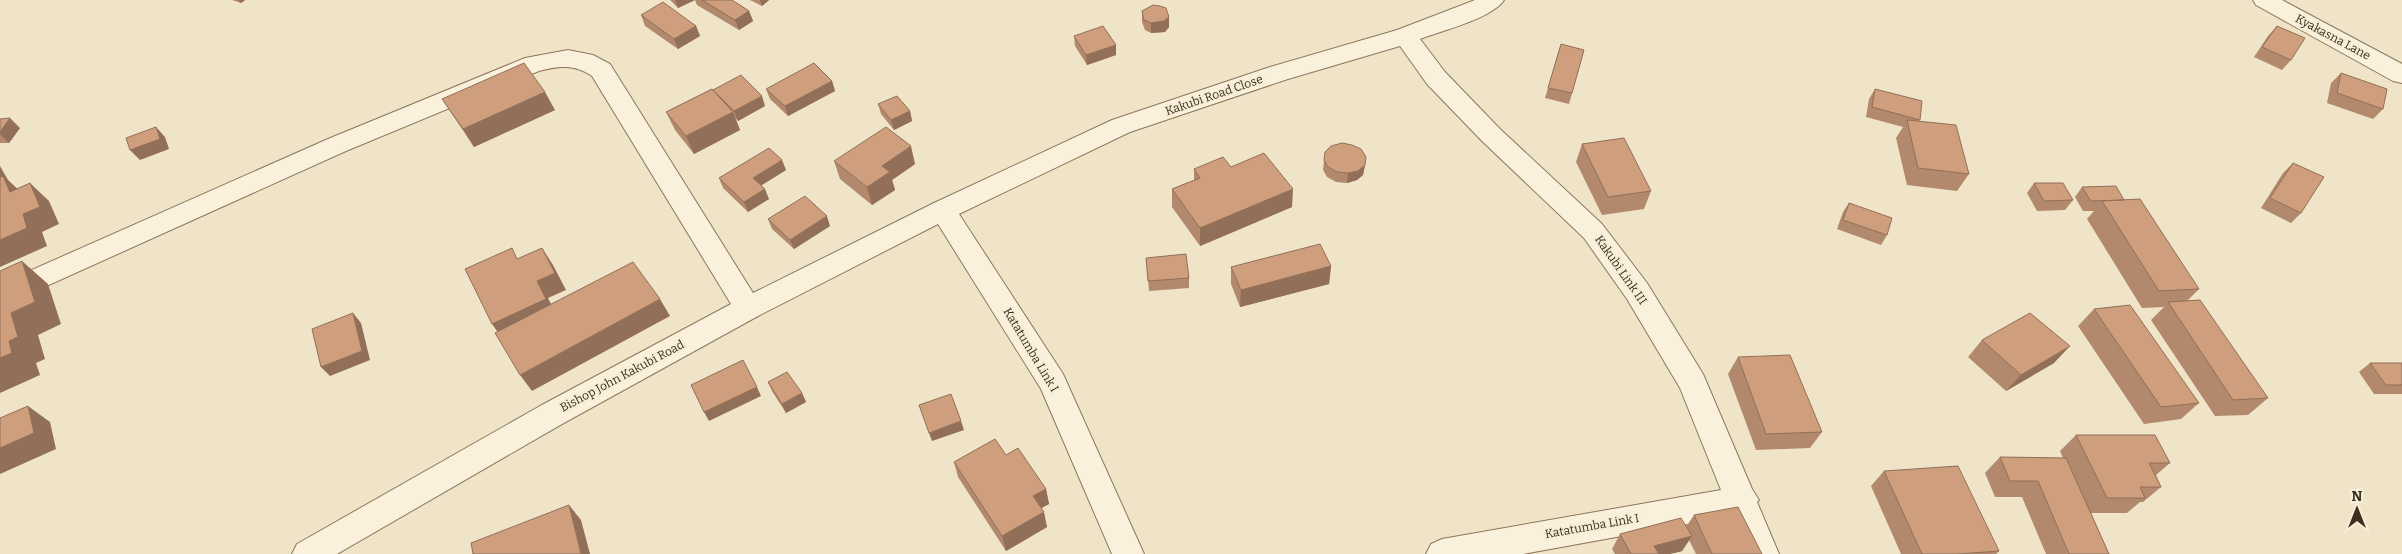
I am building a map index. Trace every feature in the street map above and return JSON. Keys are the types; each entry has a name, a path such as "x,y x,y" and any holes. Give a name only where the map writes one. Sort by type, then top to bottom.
{"street":[{"name":"Kakubi Road Close","path":"943,210 1121,126 1278,73 1405,36 1475,10 1493,0"},
{"name":"Kyakasna Lane","path":"2264,0 2402,75"},
{"name":"Kakubi Link III","path":"1405,36 1443,85 1491,135 1593,231 1632,283 1693,383 1743,500 1763,554"},
{"path":"0,296 337,145 533,64 561,58 588,61 601,70 748,308"},
{"name":"Bishop John Kakubi Road","path":"308,554 551,414 748,308 943,210"},
{"name":"Katatumba Link I","path":"943,210 1053,383 1128,554"},
{"name":"Katatumba Link I","path":"1442,554 1743,500"}],"building":[{"path":"702,0 732,0 749,11 735,20"},
{"path":"663,2 696,26 674,39 641,15"},
{"path":"1153,5 1166,8 1169,17 1164,21 1151,23 1144,20 1142,11"},
{"path":"1103,26 1116,45 1086,55 1074,36"},
{"path":"2277,26 2305,38 2291,60 2262,47"},
{"path":"1561,44 1584,50 1572,93 1548,88"},
{"path":"524,63 545,92 463,129 442,99"},
{"path":"814,63 832,81 785,106 766,89"},
{"path":"2341,73 2387,89 2383,109 2337,93"},
{"path":"741,75 762,96 734,111 713,90"},
{"path":"712,89 733,112 686,136 666,112"},
{"path":"1875,89 1922,101 1920,120 1872,107"},
{"path":"897,96 910,111 891,120 878,104"},
{"path":"10,118 0,132 0,119"},
{"path":"1907,120 1956,125 1969,174 1918,168"},
{"path":"156,127 160,139 130,150 126,138"},
{"path":"886,127 911,146 882,166 890,172 867,187 834,161"},
{"path":"1624,138 1651,191 1608,197 1582,144"},
{"path":"1342,143 1361,149 1366,157 1365,165 1358,171 1348,173 1337,172 1328,167 1324,160 1325,152 1331,146"},
{"path":"769,148 782,160 753,178 765,189 744,202 719,178"},
{"path":"1264,153 1293,189 1200,228 1172,189 1200,178 1194,169 1223,157 1231,167"},
{"path":"2293,163 2324,177 2301,213 2270,198"},
{"path":"3,176 10,192 30,183 40,207 23,214 27,228 0,240 0,177"},
{"path":"2034,183 2063,183 2073,200 2044,201"},
{"path":"2116,186 2124,200 2091,201 2082,187"},
{"path":"805,196 827,216 790,240 768,219"},
{"path":"2140,199 2199,289 2159,291 2102,201"},
{"path":"1849,203 1892,218 1887,235 1843,220"},
{"path":"1320,244 1331,266 1241,290 1231,267"},
{"path":"512,248 517,259 542,248 555,273 537,281 546,299 492,324 465,269"},
{"path":"1186,254 1189,278 1148,281 1146,258"},
{"path":"22,261 35,302 11,313 18,337 9,341 12,353 0,358 0,271"},
{"path":"633,262 660,299 520,375 495,333"},
{"path":"2200,300 2268,398 2233,400 2168,302"},
{"path":"2130,305 2199,403 2161,407 2094,309"},
{"path":"353,313 362,351 321,367 312,329"},
{"path":"2030,313 2070,346 2021,375 1982,340"},
{"path":"1790,355 1822,432 1766,434 1738,357"},
{"path":"743,360 757,387 704,412 691,385"},
{"path":"2370,363 2402,363 2402,385 2386,385"},
{"path":"787,372 802,393 782,404 768,382"},
{"path":"951,394 961,421 929,433 919,405"},
{"path":"28,406 34,433 0,448 0,418"},
{"path":"2076,435 2155,435 2170,463 2149,463 2161,487 2140,487 2145,498 2107,498"},
{"path":"995,439 1006,455 1018,448 1046,489 1033,496 1044,512 1002,536 954,462"},
{"path":"2000,457 2066,458 2109,554 2069,554 2038,481 2010,481"},
{"path":"1958,466 1999,551 1922,554 1884,471"},
{"path":"569,505 581,554 473,554 471,543"},
{"path":"1738,507 1762,554 1712,554 1694,515"},
{"path":"1681,518 1692,536 1654,546 1659,554 1631,554 1620,534"}]}
